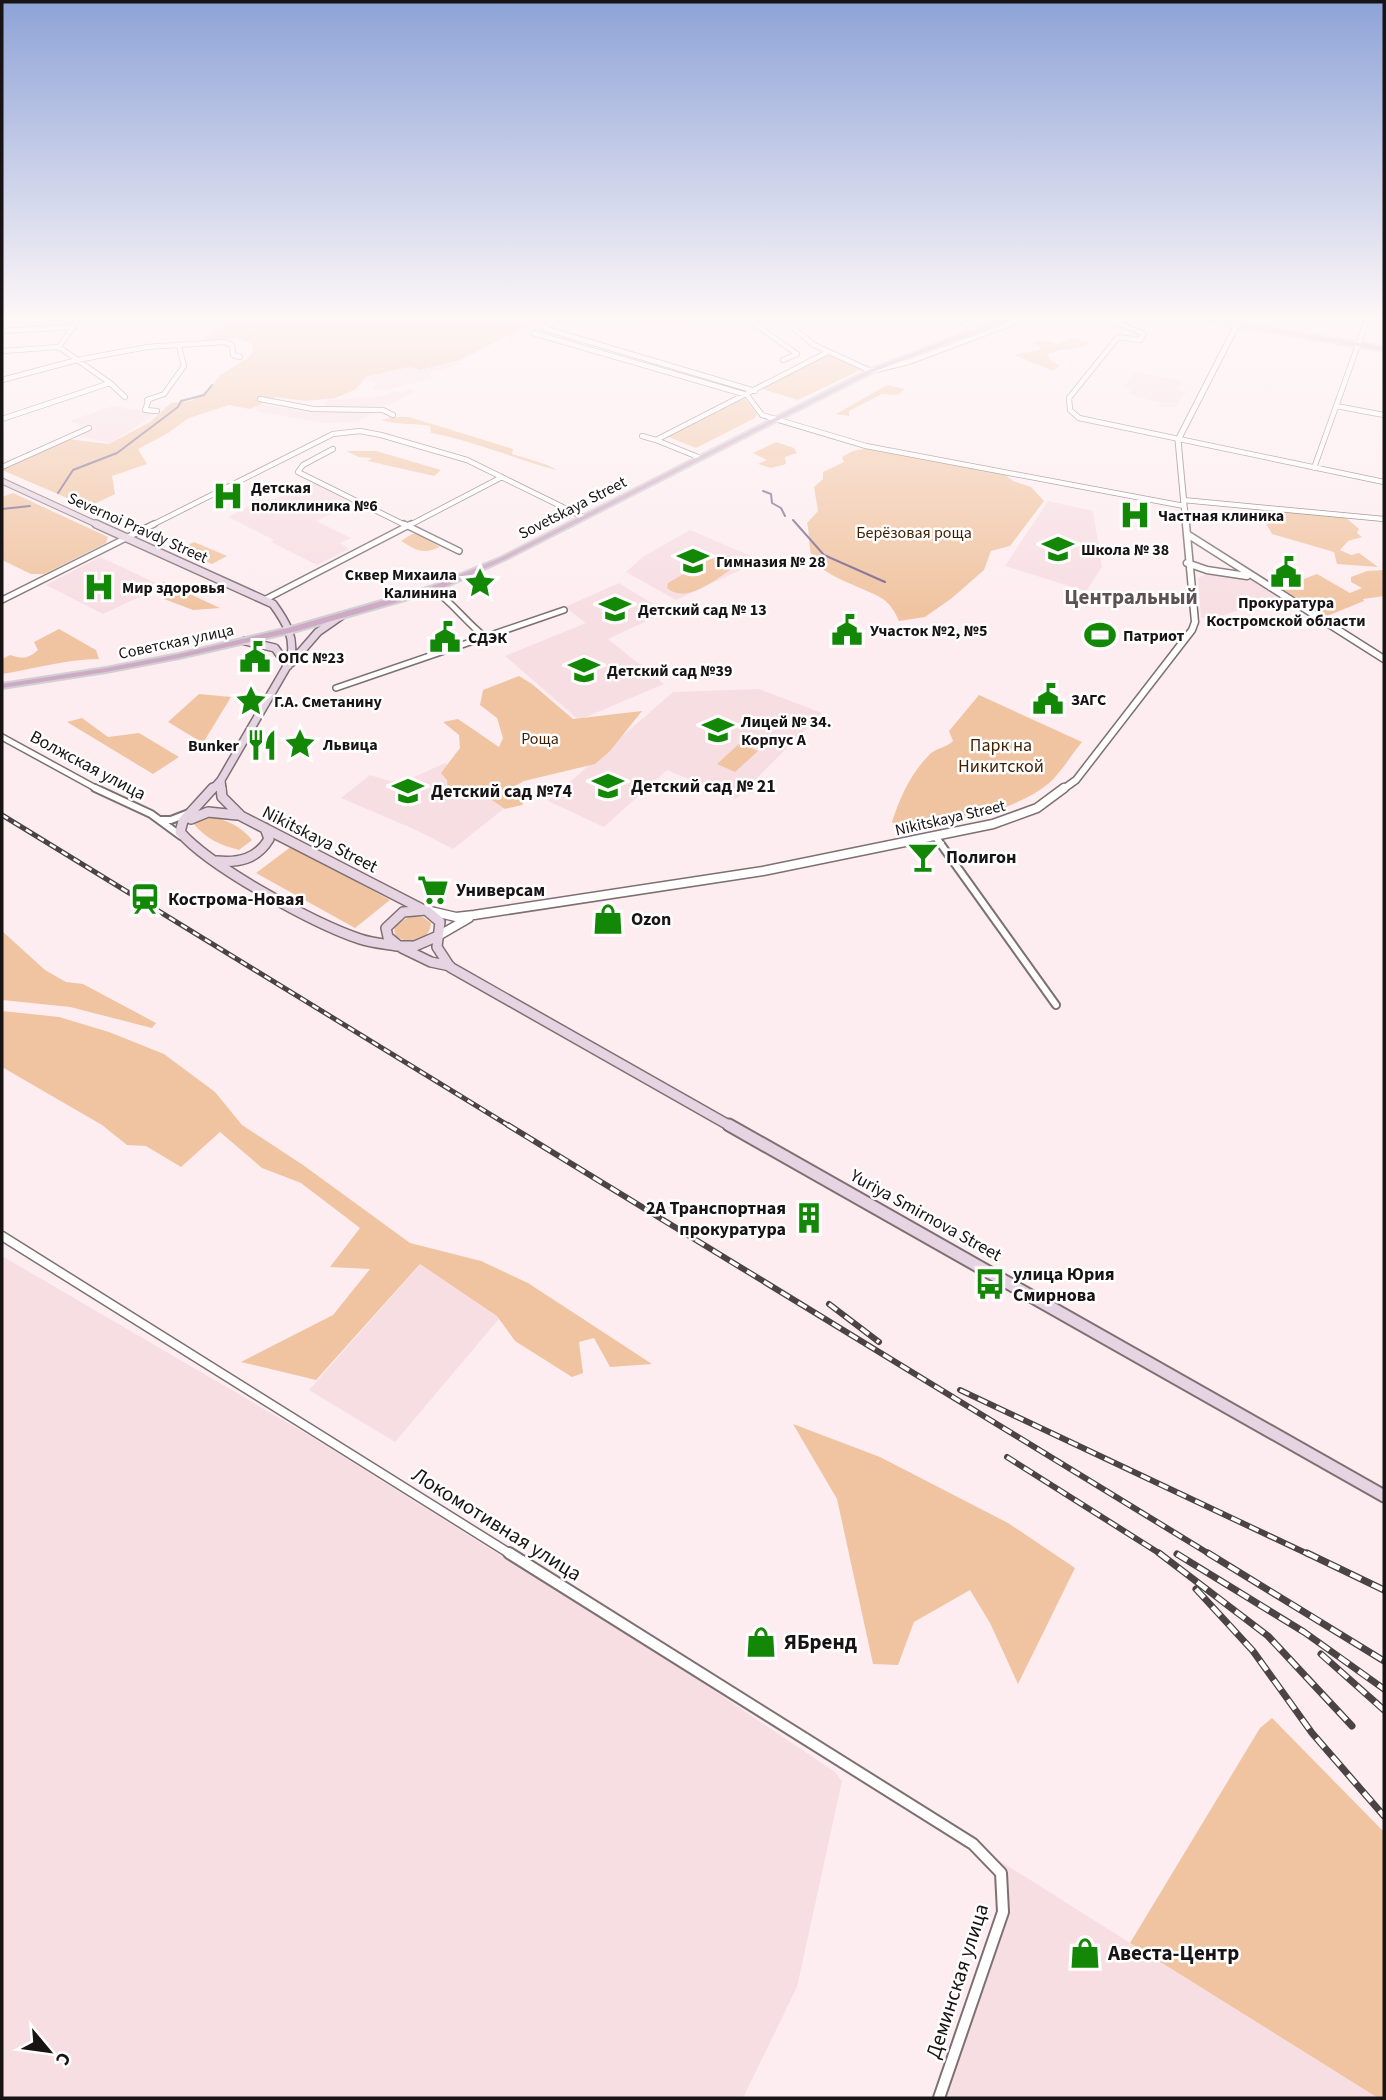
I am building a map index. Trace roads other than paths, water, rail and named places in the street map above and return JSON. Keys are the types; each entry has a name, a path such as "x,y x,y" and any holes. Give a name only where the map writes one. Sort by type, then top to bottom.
{"main road":[{"name":"Sovetskaya Street","path":"289,630 433,589 479,570 781,415"},
{"name":"Severnoi Pravdy Street","path":"2,481 266,598"},
{"path":"181,833 183,821 221,780 288,666 293,652 289,630 266,598"},
{"path":"288,666 301,654 315,633 341,616"},
{"name":"Советская улица","path":"68,676 179,656 289,630"},
{"path":"245,641 275,648 288,666"},
{"path":"2,685 68,676"},
{"path":"2,692 68,676"},
{"name":"Nikitskaya Street","path":"221,780 222,797 241,816 425,910"},
{"path":"181,833 194,818 208,811 241,816"},
{"path":"213,860 238,861 259,852 269,839 265,828"},
{"path":"181,833 213,860 343,932 370,942 398,946 421,945 438,936"},
{"path":"398,946 386,935 390,921 404,911 425,910 440,922 435,945 438,955 450,967"},
{"name":"Yuriya Smirnova Street","path":"398,946 431,962 450,967 1384,1496"}],"street":[{"path":"656,440 708,415"},
{"path":"765,415 866,446 1184,503 1384,519"},
{"path":"1076,415 1079,418 1178,440 1384,482"},
{"path":"1178,440 1191,415"},
{"path":"1314,468 1333,415"},
{"path":"2,467 89,428"},
{"path":"2,600 318,440 360,431 467,460 583,517"},
{"path":"642,436 698,457"},
{"path":"318,440 334,449 303,465 298,472 409,524 459,551"},
{"name":"Nikitskaya Street","path":"474,915 763,871 993,824 1037,808 1076,780 1192,630 1195,622 1187,559 1178,440"},
{"path":"266,598 502,477"},
{"path":"1187,534 1384,659"},
{"path":"1218,554 1197,550 1187,559 1210,570 1254,578"},
{"path":"1191,580 1199,572 1223,566 1225,558"},
{"path":"433,589 450,601 466,622 485,637"},
{"path":"335,688 565,610"},
{"name":"Волжская улица","path":"2,737 181,833"},
{"path":"160,820 208,811"},
{"path":"935,836 1056,1005"},
{"path":"425,910 456,916 474,915"},
{"path":"438,936 474,915"},
{"name":"Локомотивная улица","path":"2,1236 973,1844"},
{"name":"Деминская улица","path":"939,2098 1003,1912 1001,1873 973,1844"}],"waterway":[{"path":"58,493 73,470 117,453 167,415"},
{"path":"763,491 771,494 772,503 781,508 785,516"},
{"path":"2,509 30,506"},
{"path":"793,520 824,555 885,582"}],"railway":[{"path":"2,815 511,1127"},
{"path":"508,1125 1211,1555"},
{"path":"829,1304 879,1342"},
{"path":"960,1390 1310,1555"},
{"path":"1007,1457 1160,1554"},
{"path":"1208,1553 1384,1661"},
{"path":"1307,1553 1384,1590"},
{"path":"1160,1554 1268,1636 1352,1726"},
{"path":"1177,1554 1304,1632 1384,1689"},
{"path":"1196,1589 1253,1651 1312,1733 1384,1816"},
{"path":"1321,1654 1384,1710"}],"place":[{"name":"Детская поликлиника №6","path":"228,496"},
{"name":"Частная клиника","path":"1135,515"},
{"name":"Школа № 38","path":"1058,549"},
{"name":"Гимназия № 28","path":"693,561"},
{"name":"Прокуратура Костромской области","path":"1286,572"},
{"name":"Сквер Михаила Калинина","path":"480,583"},
{"name":"Мир здоровья","path":"99,587"},
{"name":"Детский сад № 13","path":"615,609"},
{"name":"Участок №2, №5","path":"847,630"},
{"name":"Патриот","path":"1100,635"},
{"name":"СДЭК","path":"445,637"},
{"name":"ОПС №23","path":"255,657"},
{"name":"Детский сад №39","path":"584,670"},
{"name":"ЗАГС","path":"1048,699"},
{"name":"Г.А. Сметанину","path":"251,701"},
{"name":"Лицей № 34. Корпус А","path":"718,730"},
{"name":"Львица","path":"300,744"},
{"name":"Bunker","path":"262,745"},
{"name":"Детский сад № 21","path":"608,786"},
{"name":"Детский сад №74","path":"408,791"},
{"name":"Полигон","path":"923,857"},
{"name":"Универсам","path":"433,890"},
{"name":"Кострома-Новая","path":"145,899"},
{"name":"Ozon","path":"608,919"},
{"name":"2А Транспортная прокуратура","path":"809,1218"},
{"name":"улица Юрия Смирнова","path":"990,1284"},
{"name":"ЯБренд","path":"761,1642"},
{"name":"Авеста-Центр","path":"1085,1953"}],"district":[{"name":"Центральный","path":"1131,597"}],"park label":[{"name":"Берёзовая роща","path":"914,532"},
{"name":"Роща","path":"540,738"},
{"name":"Парк на Никитской","path":"1001,755"}]}
